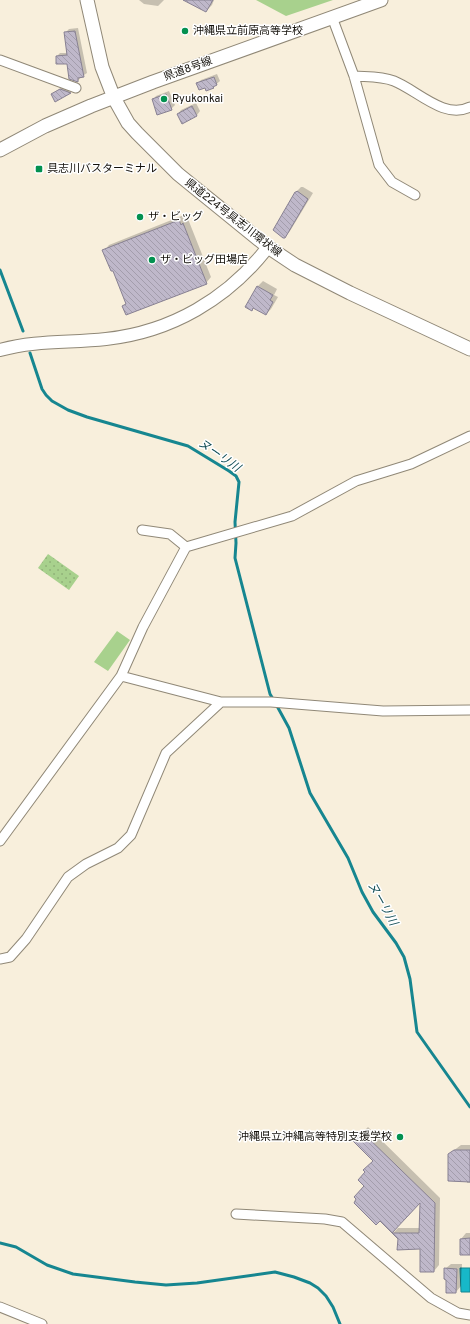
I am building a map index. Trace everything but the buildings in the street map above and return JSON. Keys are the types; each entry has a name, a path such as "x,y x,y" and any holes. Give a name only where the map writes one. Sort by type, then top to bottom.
{"main road":[{"name":"県道224号具志川環状線","path":"87,0 102,67 114,98 128,123 146,143 203,195 268,247 294,265 470,349"},
{"name":"県道8号線","path":"0,150 45,126 153,82 381,0"}],"street":[{"path":"332,17 354,76 379,165 392,182 415,195"},
{"path":"0,60 76,88"},
{"path":"354,76 381,77 395,81 411,89 428,101 447,109 462,111 470,107"},
{"path":"0,350 39,342 120,337 143,332 174,322 221,294 254,266 268,247"},
{"path":"0,841 122,676 144,627 186,547 292,516 356,481 411,464 470,436"},
{"path":"142,530 170,534 186,547"},
{"path":"122,676 221,702 271,702 383,711 470,710"},
{"path":"0,959 10,957 26,939 68,877 86,864 118,848 131,835 166,753 221,702"},
{"path":"236,1214 325,1218 342,1222 353,1229 431,1298 458,1312 470,1315"},
{"path":"0,1307 42,1324"}],"green space":[{"path":"256,0 333,0 286,16"},
{"path":"48,554 79,576 69,590 38,568"},
{"path":"117,631 130,640 108,671 94,662"}],"water":[{"path":"460,1268 470,1268 470,1292 461,1292"}],"waterway":[{"name":"ヌーリ川","path":"0,270 23,331"},
{"name":"ヌーリ川","path":"30,353 42,389 52,401 68,410 87,417 188,446 236,476 239,482 235,522 235,558 270,694 273,699"},
{"name":"ヌーリ川","path":"277,706 289,728 310,793 348,858 362,892 373,912 396,943 404,957 410,979 417,1032 470,1107"},
{"path":"0,1243 16,1247 47,1265 73,1274 135,1282 166,1285 197,1283 275,1272 294,1277 310,1283 318,1288 326,1296 333,1307 340,1324"}],"place":[{"name":"沖縄県立前原高等学校","path":"185,31"},
{"name":"Ryukonkai","path":"164,99"},
{"name":"具志川バスターミナル","path":"39,169"},
{"name":"ザ・ビッグ","path":"140,217"},
{"name":"ザ・ビッグ田場店","path":"152,260"},
{"name":"沖縄県立沖縄高等特別支援学校","path":"400,1137"}]}
